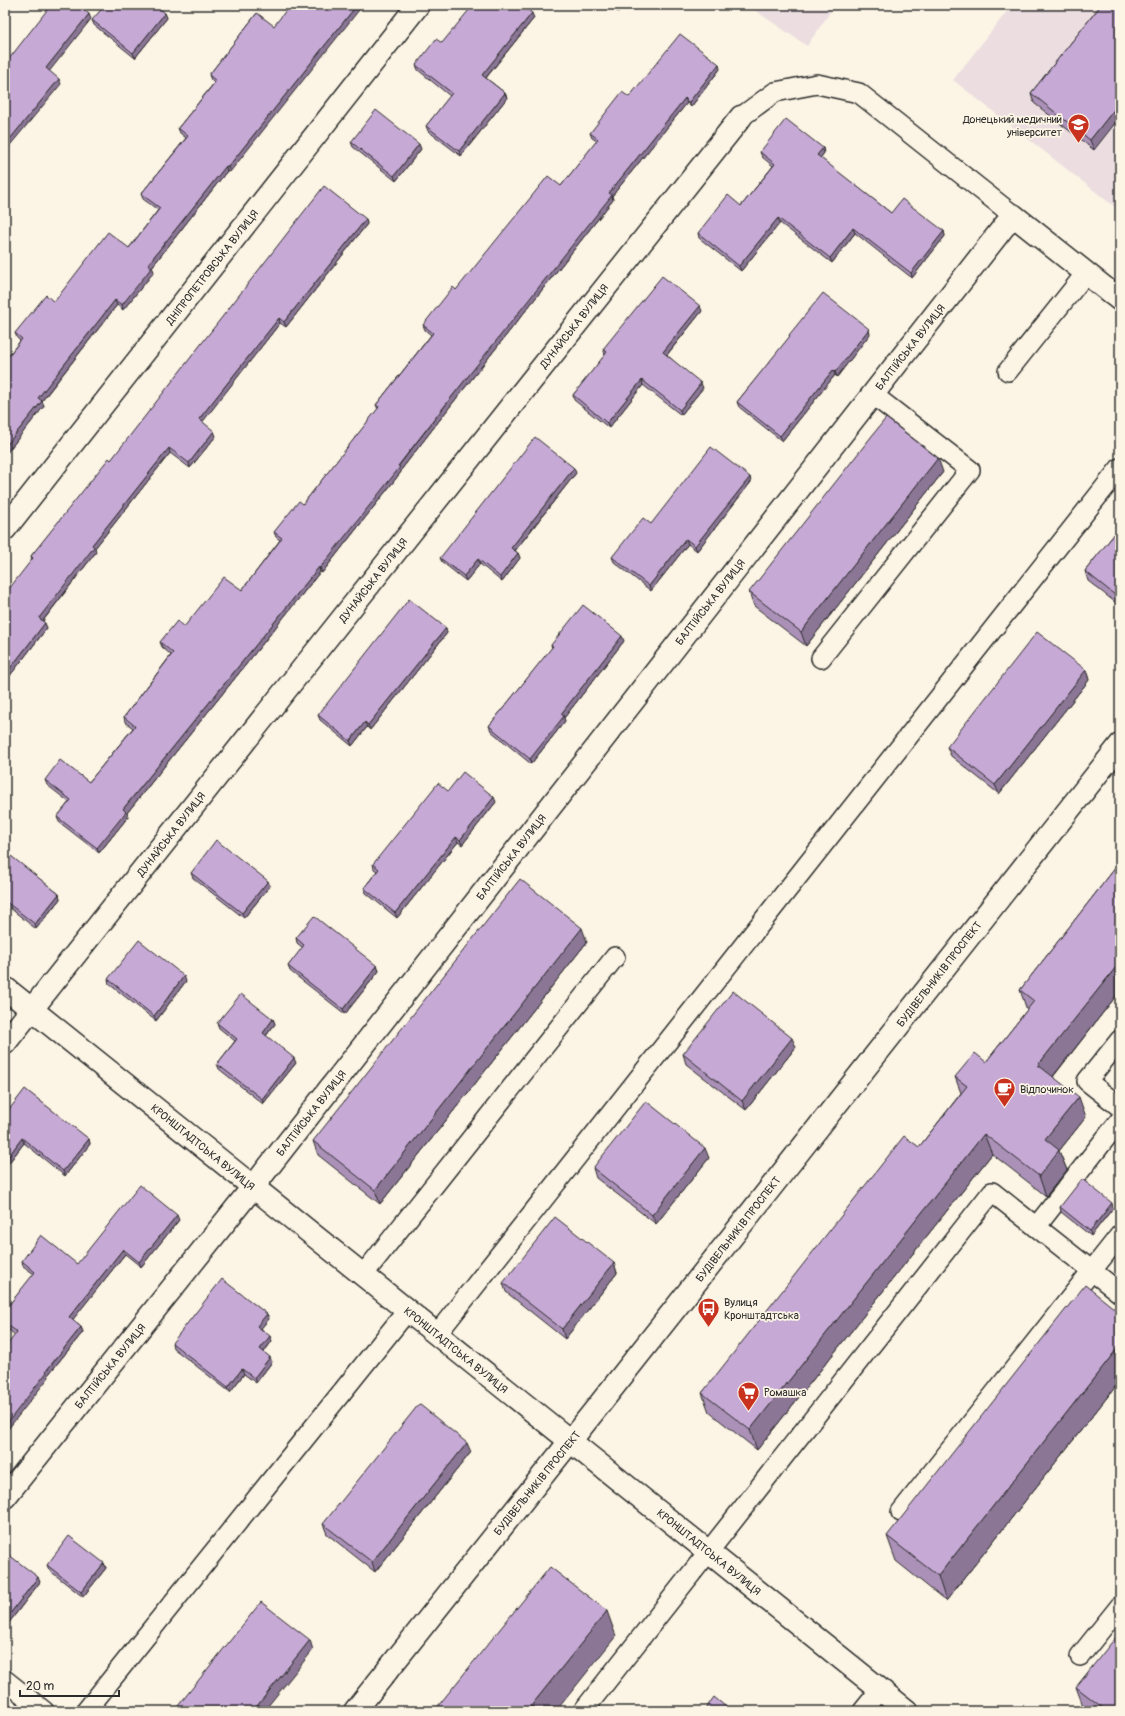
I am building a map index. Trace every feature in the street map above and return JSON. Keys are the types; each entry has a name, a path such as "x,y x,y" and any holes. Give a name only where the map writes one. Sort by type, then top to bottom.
{"street":[{"name":"ДНІПРОПЕТРОВСЬКА ВУЛИЦЯ","path":"5,529 418,5"},
{"name":"ДУНАЙСЬКА ВУЛИЦЯ","path":"5,1043 741,117"},
{"path":"1013,214 1120,300"},
{"name":"БАЛТІЙСЬКА ВУЛИЦЯ","path":"5,1497 253,1187 1013,214"},
{"name":"БУДІВЕЛЬНИКІВ ПРОСПЕКТ","path":"355,1711 570,1442 1120,745"},
{"name":"КРОНШТАДТСЬКА ВУЛИЦЯ","path":"5,988 907,1711"}],"lane":[{"path":"741,117 775,92 817,84 859,93 1013,214"},
{"path":"1008,371 1086,273"},
{"path":"821,658 970,470 872,394"},
{"path":"437,1334 1120,468"},
{"path":"363,1275 615,957"},
{"path":"1120,1040 1087,1081 1120,1107"},
{"path":"1036,1227 1120,1120"},
{"path":"583,1711 992,1192 1120,1293"},
{"path":"901,1512 1120,1235"},
{"path":"86,1711 407,1310"},
{"path":"1080,1656 1120,1606"},
{"path":"5,1680 44,1711"},
{"path":"863,1711 880,1690"}],"shaded area":[{"path":"747,5 835,5 807,46"},
{"name":"Донецький медичний університет","path":"1012,5 1120,5 1120,211 953,80"}],"building":[{"path":"51,5 78,5 89,14 46,68 59,79 5,145 5,64"},
{"path":"105,5 156,5 165,13 133,53 92,20"},
{"path":"290,5 357,5 228,167 226,166 148,264 152,267 122,305 115,300 38,398 42,401 5,447 5,360 22,339 15,333 46,295 54,302 108,232 129,248 160,208 141,194 188,136 178,128 216,81 209,75 257,13 274,26"},
{"path":"473,5 522,5 532,13 482,75 505,93 459,151 426,126 452,93 416,65 436,39 442,43"},
{"path":"1101,5 1120,5 1120,102 1090,140 1031,93"},
{"path":"680,34 719,64 689,102 685,98 609,193 612,195 450,399 398,466 400,467 320,568 319,567 123,809 126,812 97,848 57,817 71,800 45,780 60,760 89,782 135,726 124,717 173,653 160,642 177,621 184,627 224,577 242,590 282,538 274,532 299,501 303,504 379,407 376,405 433,333 423,325 453,287 456,290 548,176 561,186 598,139 590,133 622,92 629,97"},
{"path":"376,110 419,144 394,176 351,142"},
{"path":"786,119 823,148 817,155 891,213 902,199 944,231 911,273 853,228 830,258 778,218 739,266 698,233 728,195 741,206 775,164 760,152"},
{"path":"324,186 366,219 284,322 279,318 199,419 214,431 189,463 169,448 92,545 94,547 39,618 45,623 5,675 5,594 33,558 31,556 109,458 111,460"},
{"path":"662,276 700,306 663,352 701,383 680,410 642,380 607,423 573,395 607,352 603,349"},
{"path":"823,293 869,329 835,372 833,370 780,436 737,402"},
{"path":"886,418 938,458 801,632 749,592"},
{"path":"535,437 574,468 511,548 518,553 500,577 478,559 464,576 440,558"},
{"path":"711,447 750,477 695,546 686,539 649,586 612,557 643,518 651,524"},
{"path":"1120,527 1120,599 1085,571"},
{"path":"409,599 446,628 368,725 365,722 350,741 318,715"},
{"path":"583,605 622,636 561,714 564,716 530,759 489,726 553,646 551,645"},
{"path":"1037,632 1086,670 995,785 947,747"},
{"path":"463,772 494,797 460,840 456,837 395,913 364,888 379,869 373,864 438,783 448,791"},
{"path":"216,840 268,881 242,913 191,873"},
{"path":"6,852 59,894 35,924 5,901"},
{"path":"1120,862 1120,962 1038,1065 1079,1097 1045,1139 1059,1150 1039,1176 984,1134 750,1430 702,1393 904,1136 919,1147 967,1086 955,1077 975,1053 986,1062 1034,1001 1020,990"},
{"path":"520,879 582,928 375,1190 313,1141"},
{"path":"314,916 377,966 343,1009 288,966 304,945 296,938"},
{"path":"139,940 184,976 154,1016 108,979"},
{"path":"733,991 792,1038 742,1101 683,1054"},
{"path":"241,994 273,1019 263,1033 294,1058 262,1099 217,1064 237,1039 217,1023"},
{"path":"25,1089 89,1139 63,1171 22,1138 5,1161 5,1115"},
{"path":"646,1101 705,1148 652,1215 593,1168"},
{"path":"1082,1179 1112,1203 1090,1231 1060,1207"},
{"path":"140,1185 177,1215 139,1262 123,1249 69,1317 81,1327 5,1426 5,1348 17,1332 5,1323 5,1310 35,1272 22,1261 41,1235 77,1264"},
{"path":"555,1217 614,1263 562,1329 503,1283"},
{"path":"222,1279 267,1314 257,1326 270,1336 260,1349 270,1357 254,1378 242,1369 228,1387 172,1343"},
{"path":"1085,1285 1120,1313 1120,1345 938,1576 887,1536"},
{"path":"419,1404 467,1443 372,1562 323,1524"},
{"path":"69,1536 104,1563 81,1592 47,1565"},
{"path":"5,1552 38,1577 6,1619 5,1618"},
{"path":"550,1567 607,1611 527,1711 434,1711"},
{"path":"261,1602 310,1640 253,1711 174,1711"},
{"path":"1120,1632 1120,1711 1107,1711 1076,1687"},
{"path":"714,1697 731,1711 704,1711"}],"place":[{"name":"Донецький медичний університет","path":"1078,144"},
{"name":"Відпочинок","path":"1004,1108"},
{"name":"Вулиця Кронштадтська","path":"708,1328"},
{"name":"Ромашка","path":"748,1412"}]}
